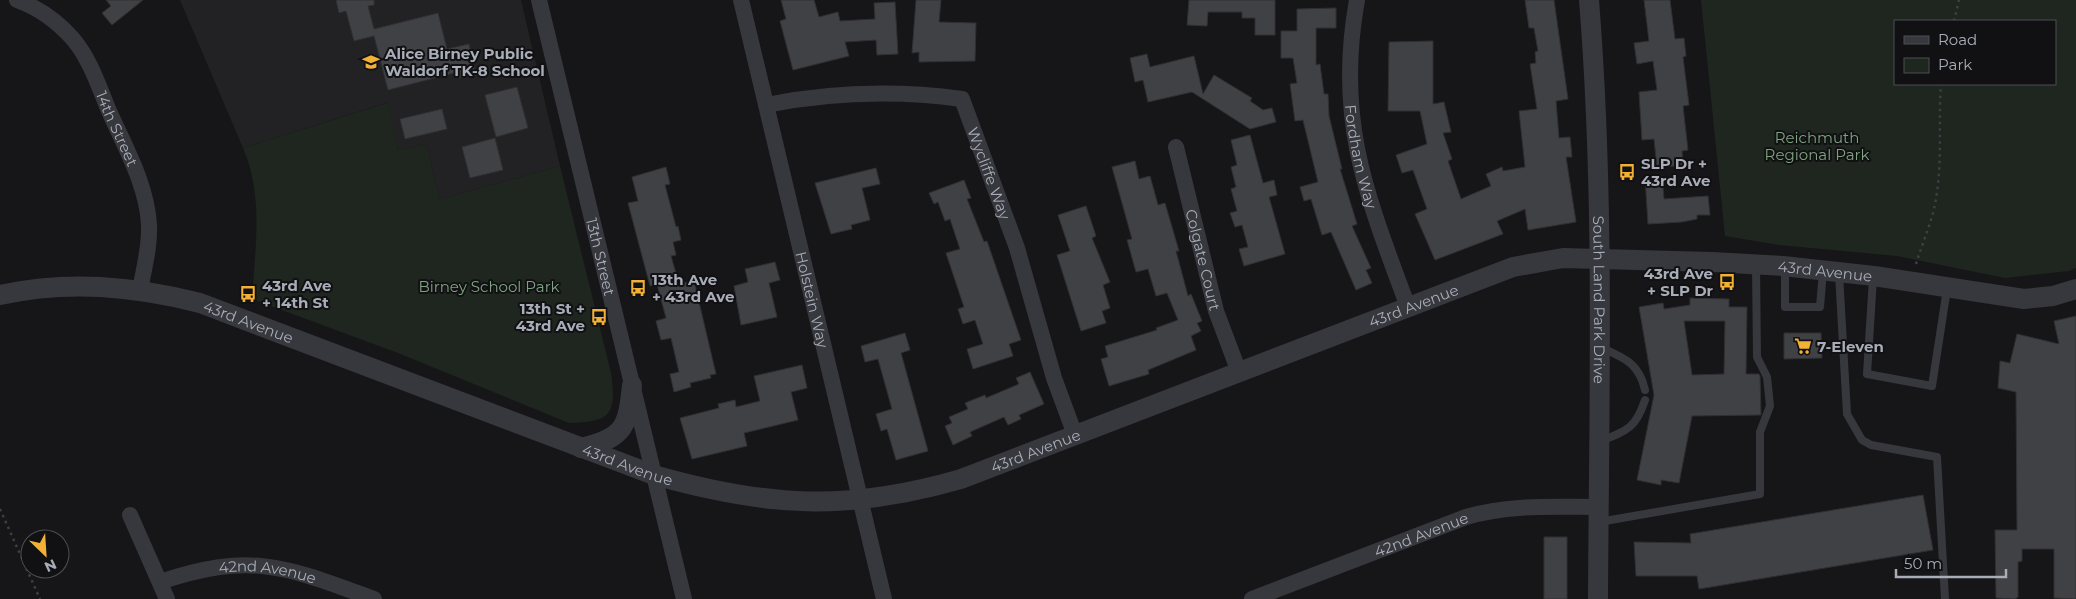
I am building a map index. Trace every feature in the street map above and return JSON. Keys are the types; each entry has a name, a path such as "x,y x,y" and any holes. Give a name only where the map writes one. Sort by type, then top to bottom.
{"street":[{"name":"14th Street","path":"17,0 43,13 58,24 74,40 86,59 137,176 145,200 149,225 148,249 140,290"},
{"name":"13th Street","path":"539,0 684,599"},
{"name":"Holstein Way","path":"741,0 884,599"},
{"name":"Fordham Way","path":"1357,0 1349,83 1356,151 1366,192 1408,307"},
{"name":"South Land Park Drive","path":"1589,0 1595,81 1600,258 1598,599"},
{"name":"Wycliffe Way","path":"766,104 841,93 884,92 962,99 1015,241 1054,378 1075,435"},
{"name":"Colgate Court","path":"1176,147 1216,311 1239,372"},
{"name":"43rd Avenue","path":"0,295 68,286 140,290 200,303 654,475 708,490 749,498 807,502 860,500 918,491 961,478 1512,267 1536,261 1563,258 1600,258 1785,267 1874,276 2024,299 2053,296 2076,289"},
{"path":"582,448 608,439 625,425 629,415 632,385"},
{"name":"42nd Avenue","path":"1252,599 1466,517 1489,510 1513,507 1599,514"},
{"path":"130,515 167,599"},
{"name":"42nd Avenue","path":"160,582 216,566 247,564 271,566 301,572 374,599"}],"lane":[{"path":"1599,514 1760,494 1760,432 1770,406 1767,377 1756,357 1756,265"},
{"path":"1785,267 1785,307 1820,307 1831,271"},
{"path":"1831,271 1846,414 1862,440 1871,445 1937,456 1944,599"},
{"path":"1874,276 1867,374 1932,386 1948,287"},
{"path":"1600,348 1630,361 1643,381 1645,390"},
{"path":"1599,441 1629,430 1640,416 1645,400"}],"path":[{"path":"1954,20 1959,0"},
{"path":"1916,264 1935,205 1939,167 1938,126 1941,85"},
{"path":"0,509 40,599"}],"shaded area":[{"name":"Alice Birney Public Waldorf TK-8 School","path":"180,0 521,0 560,166 440,199 426,144 398,150 386,103 243,148"}],"green space":[{"name":"Reichmuth Regional Park","path":"1701,0 2076,0 2076,268 2069,271 2005,278 1897,256 1779,245 1725,236"},
{"name":"Birney School Park","path":"387,103 398,150 426,144 440,199 560,166 611,373 613,398 608,413 602,418 594,421 569,423 398,353 252,299 256,242 256,204 250,166 243,148"}],"building":[{"path":"106,0 143,0 112,25 102,13 111,6"},
{"path":"336,0 374,0 374,5 368,6 374,29 438,13 447,49 469,44 476,75 459,78 458,72 388,90 374,36 354,41 346,11 339,13"},
{"path":"781,0 814,0 819,17 838,12 840,21 875,19 874,3 895,2 898,54 877,55 876,40 845,42 849,56 793,70 780,21 786,19"},
{"path":"916,0 941,0 939,22 976,23 975,61 919,62 919,52 912,53"},
{"path":"1189,0 1275,0 1275,35 1255,35 1255,18 1242,18 1242,12 1208,12 1207,26 1187,25"},
{"path":"1525,0 1554,0 1568,99 1556,101 1559,138 1570,137 1572,157 1566,157 1576,222 1528,230 1525,209 1497,221 1503,234 1435,260 1415,214 1427,209 1413,170 1402,173 1396,155 1427,144 1420,111 1388,111 1389,42 1433,41 1433,104 1444,102 1451,132 1443,133 1452,159 1448,161 1461,199 1491,186 1486,174 1502,167 1503,171 1525,167 1519,111 1537,109 1530,64 1536,63 1535,52 1538,51 1534,28 1529,28"},
{"path":"1644,0 1670,0 1675,39 1684,38 1686,56 1683,57 1689,105 1683,106 1688,150 1682,151 1683,165 1657,168 1654,139 1642,140 1639,92 1657,90 1653,61 1637,64 1634,43 1649,41"},
{"path":"1336,8 1336,28 1316,28 1316,65 1320,64 1324,94 1328,94 1329,116 1342,169 1340,169 1357,224 1352,226 1371,268 1366,270 1372,283 1356,290 1331,232 1322,235 1311,199 1304,201 1300,187 1318,182 1303,120 1295,121 1290,84 1297,83 1293,58 1281,58 1281,31 1297,31 1297,9"},
{"path":"1147,54 1150,67 1194,56 1203,94 1214,75 1252,98 1250,101 1263,110 1272,108 1276,122 1250,129 1192,92 1148,102 1143,80 1135,82 1130,58"},
{"path":"517,87 528,128 496,137 485,95"},
{"path":"442,109 447,129 405,139 400,119"},
{"path":"1250,135 1263,183 1274,180 1277,195 1269,197 1285,254 1244,266 1239,249 1248,247 1242,225 1235,227 1230,213 1237,211 1231,189 1236,187 1231,167 1237,165 1231,140"},
{"path":"495,138 503,170 470,178 462,147"},
{"path":"1135,161 1139,179 1150,176 1158,205 1165,203 1179,251 1176,251 1188,296 1191,294 1202,321 1197,323 1201,331 1191,336 1196,350 1148,370 1149,374 1109,386 1101,359 1108,357 1105,346 1157,330 1156,328 1178,320 1167,293 1156,296 1148,269 1136,272 1127,240 1132,239 1112,167"},
{"path":"666,167 670,184 665,185 681,240 673,242 676,255 671,256 679,284 694,281 716,374 710,375 711,378 690,383 691,387 674,392 670,374 679,372 671,338 661,340 656,321 666,318 657,284 650,286 628,203 638,201 632,177"},
{"path":"876,168 880,184 862,188 870,220 851,225 852,229 831,234 815,183"},
{"path":"1662,176 1664,199 1708,196 1710,215 1697,215 1697,219 1682,222 1648,224 1645,177"},
{"path":"964,180 971,198 967,199 984,242 987,241 1021,340 1009,344 1013,356 973,369 967,349 983,344 975,320 963,324 958,309 964,307 946,253 960,249 950,219 945,221 938,202 934,204 929,193"},
{"path":"1086,206 1096,236 1092,238 1110,282 1103,285 1110,308 1102,311 1106,323 1081,331 1057,255 1070,251 1058,215"},
{"path":"775,262 780,280 769,283 777,317 741,325 734,286 748,282 745,269"},
{"path":"1690,298 1729,299 1729,307 1747,307 1746,374 1759,374 1760,376 1761,415 1692,416 1679,483 1661,480 1661,485 1637,480 1654,395 1639,307 1663,303 1664,309 1690,305","holes":["1684,321 1725,321 1724,374 1692,375"]},
{"path":"2076,316 2076,599 2054,598 2054,549 2022,549 2022,561 2018,562 2018,597 2015,599 1996,598 1995,530 2017,530 2016,392 1998,388 2000,361 2010,363 2017,334 2059,344 2054,321"},
{"path":"905,333 910,350 901,353 928,451 896,460 887,429 881,431 876,414 892,409 878,359 865,362 861,346"},
{"name":"7-Eleven","path":"1784,333 1821,333 1822,358 1784,359"},
{"path":"802,365 807,388 791,392 798,420 744,433 747,446 692,459 680,418 719,408 718,404 735,400 736,407 760,401 754,376"},
{"path":"1030,372 1044,404 1019,415 1021,419 1008,425 1004,417 970,432 972,436 953,445 945,426 952,423 949,417 968,409 965,403 985,395 986,398 1019,384 1016,378"},
{"path":"1923,495 1933,550 1699,589 1697,576 1636,576 1634,542 1691,543 1690,534"},
{"path":"1544,537 1567,537 1567,599 1544,599"}],"place":[{"name":"Alice Birney Public Waldorf TK-8 School","path":"371,62"},
{"name":"SLP Dr + 43rd Ave","path":"1627,172"},
{"name":"43rd Ave + SLP Dr","path":"1727,282"},
{"name":"13th Ave + 43rd Ave","path":"638,288"},
{"name":"43rd Ave + 14th St","path":"248,294"},
{"name":"13th St + 43rd Ave","path":"599,317"},
{"name":"7-Eleven","path":"1803,346"}]}
